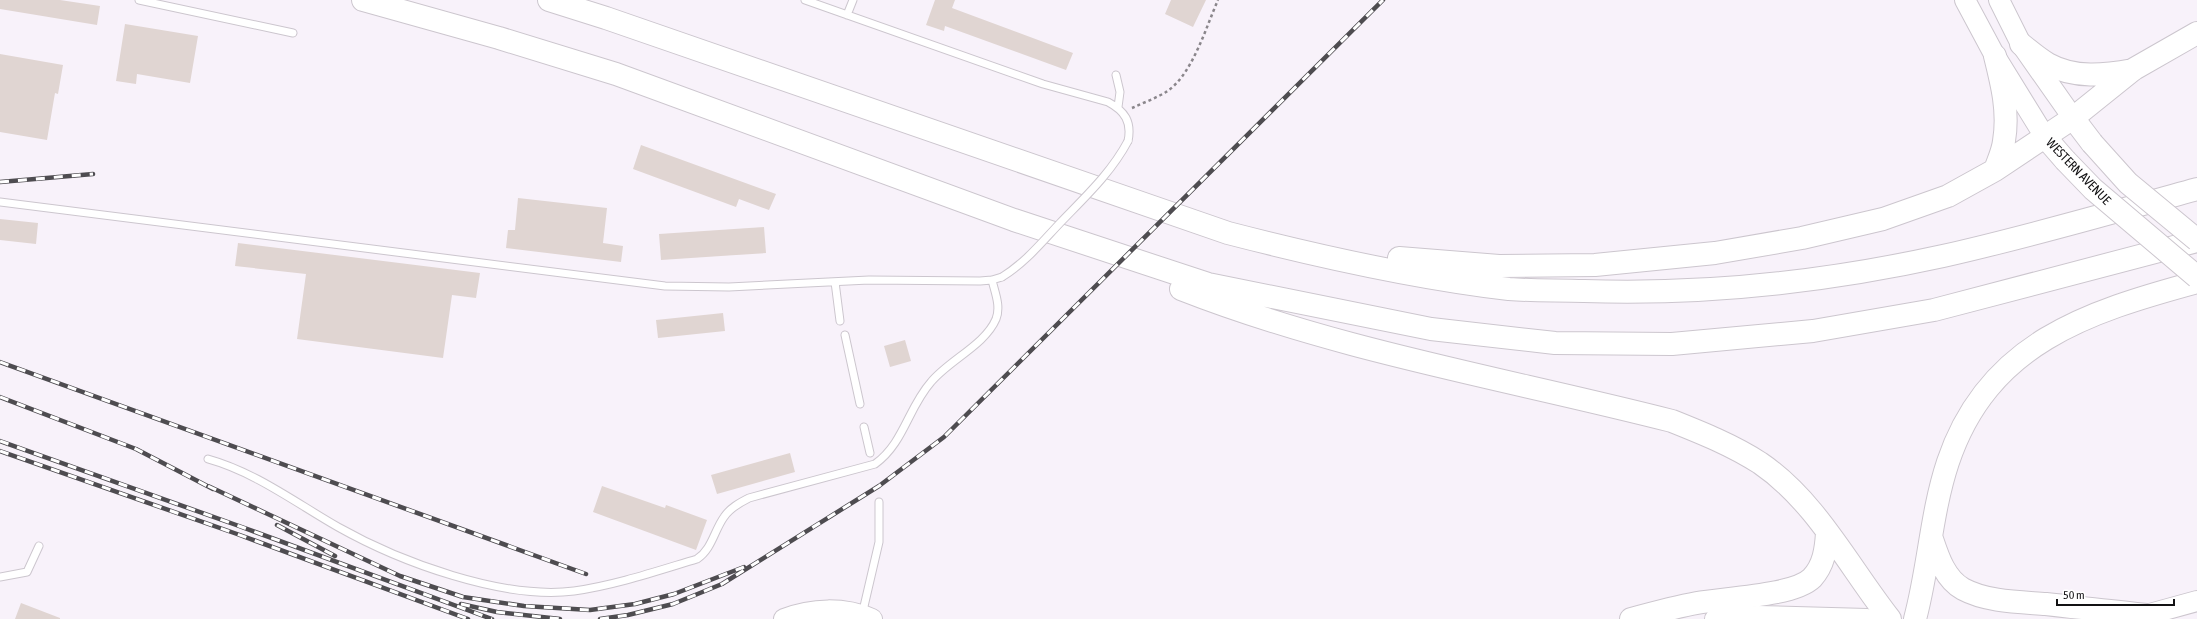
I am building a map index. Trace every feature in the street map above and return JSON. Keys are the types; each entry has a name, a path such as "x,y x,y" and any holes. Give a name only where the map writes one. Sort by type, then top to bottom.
{"main road":[{"path":"363,0 499,38 616,74 1014,220 1208,284 1431,330 1555,343 1672,344 1813,331 1934,310 2197,240"},
{"path":"549,0 613,20 1228,233 1318,256 1385,270 1512,289 1636,293 1740,288 1832,276 1951,254 2197,189"},
{"name":"WESTERN AVENUE","path":"1965,0 1995,56 2045,137 2092,189 2197,277"},
{"name":"WESTERN AVENUE","path":"1999,0 2021,44 2092,143 2128,183 2197,240"},
{"path":"1046,169 1224,224 1337,249 1421,262 1499,266 1595,265 1715,254 1802,238 1883,219 1948,196 1995,170 2073,118 2134,69 2197,33"},
{"path":"2021,44 2048,64 2066,72 2087,75 2112,74 2134,69"},
{"path":"1995,56 2004,97 2006,119 2004,143 1995,170"},
{"path":"1014,220 1182,290 1315,336 1672,421 1725,443 1760,464 1792,491 1827,533 1867,590 1890,619"},
{"path":"1916,619 1932,539 1936,509 1948,462 1966,421 1988,388 2021,355 2059,330 2098,312 2197,282"},
{"path":"1631,619 1695,603 1777,593 1797,587 1812,578 1822,565 1827,533"},
{"path":"1932,539 1940,561 1951,579 1963,589 1975,594 2005,600 2146,615"},
{"path":"2090,619 2146,615 2197,601"},
{"path":"784,619 798,614 821,610 867,617"},
{"path":"1715,619 1757,616 1867,619"}],"lane":[{"path":"139,0 293,33"},
{"path":"805,0 1043,84 1108,102 1120,110"},
{"path":"847,15 852,0"},
{"path":"0,202 279,236 643,284 696,288 869,280 992,280 1002,277 1023,262 1106,174 1119,158 1128,141 1130,130 1120,110 1120,92 1116,75"},
{"path":"208,459 232,465 340,528 376,546 438,570 484,584 515,590 572,591 602,587 697,559 705,553 724,517 731,508 749,498 875,464 885,457 896,443 929,383 957,357 984,337 992,327 998,308 992,280"},
{"path":"835,282 840,321"},
{"path":"845,335 860,404"},
{"path":"864,426 870,453"},
{"path":"867,617 879,542 879,502"},
{"path":"0,577 27,572 39,546"}],"path":[{"path":"1120,110 1166,92 1180,81 1190,64 1218,0"}],"building":[{"path":"0,0 60,0 100,6 97,25 0,9"},
{"path":"935,0 955,0 952,8 1073,53 1066,70 945,26 944,31 926,25"},
{"path":"1171,0 1206,0 1193,27 1165,14"},
{"path":"125,24 198,36 190,83 137,74 136,84 116,81"},
{"path":"0,54 63,65 58,94 55,93 47,140 0,132"},
{"path":"641,145 776,194 769,210 739,199 736,207 633,169"},
{"path":"518,198 607,208 603,243 623,246 621,262 506,248 508,230 515,230"},
{"path":"0,219 38,223 36,244 0,240"},
{"path":"764,227 766,253 661,260 659,234"},
{"path":"238,243 480,273 476,298 452,295 443,358 297,339 306,274 235,266"},
{"path":"723,313 725,331 658,338 656,320"},
{"path":"905,340 911,361 890,367 884,346"},
{"path":"790,453 795,472 717,494 711,475"},
{"path":"602,486 665,508 666,505 707,520 696,550 593,512"},
{"path":"21,603 60,618 60,619 15,619"}],"railway":[{"path":"600,619 628,615 673,604 722,584 879,486 944,437 1383,0"},
{"path":"0,182 93,174"},
{"path":"0,362 586,574"},
{"path":"0,397 136,449 213,489"},
{"path":"0,441 239,526 492,619"},
{"path":"0,451 237,534 468,619"},
{"path":"208,486 400,576 463,597 524,606 590,610 635,604 674,594 744,567"},
{"path":"277,525 335,556"},
{"path":"461,604 497,612 560,619"}]}
